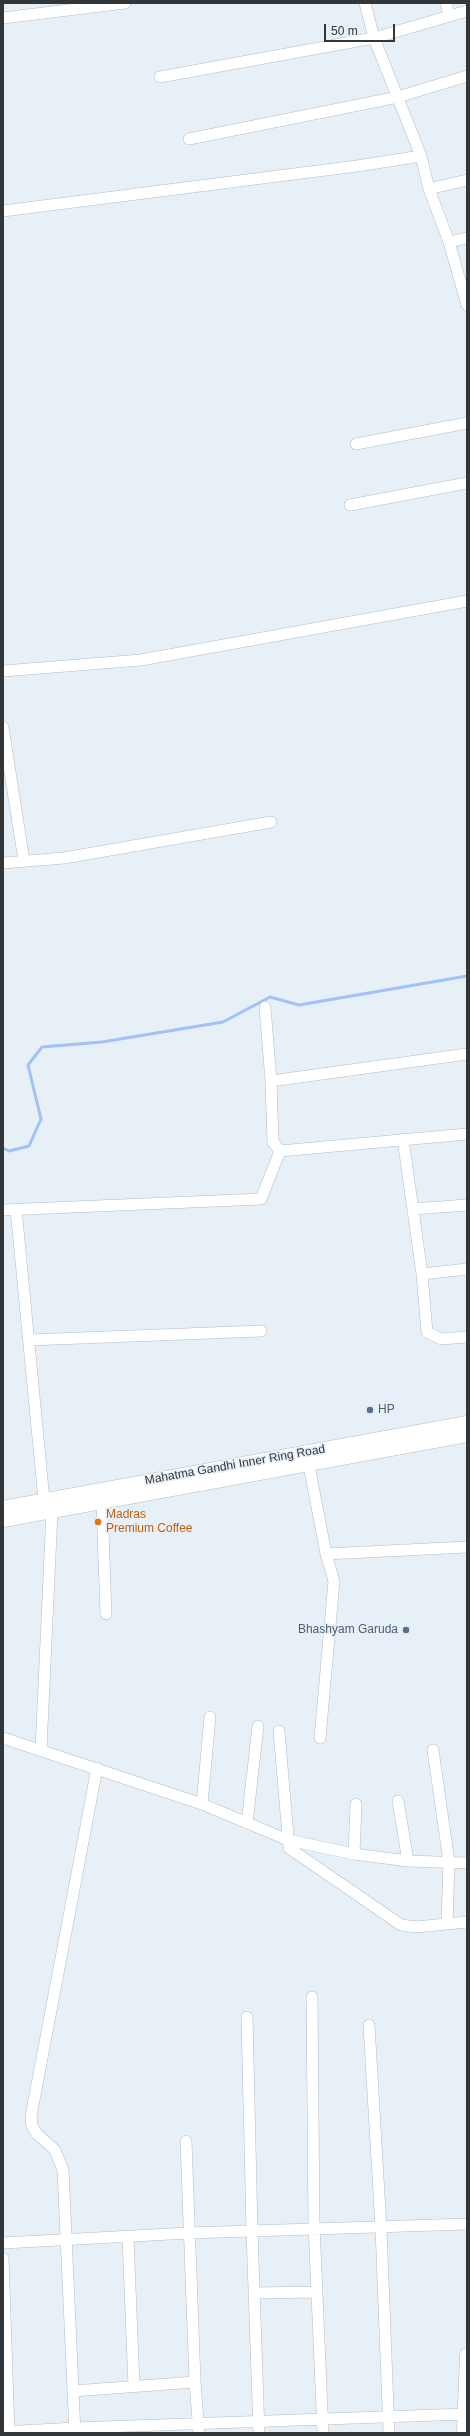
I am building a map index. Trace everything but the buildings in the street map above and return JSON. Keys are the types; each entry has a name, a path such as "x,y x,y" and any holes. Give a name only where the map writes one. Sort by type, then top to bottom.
{"main road":[{"name":"Mahatma Gandhi Inner Ring Road","path":"3,1520 48,1506 467,1423"},
{"name":"Mahatma Gandhi Inner Ring Road","path":"3,1508 102,1503 467,1435"},
{"path":"464,2433 467,2355"}],"street":[{"path":"3,18 125,3"},
{"path":"365,3 374,38 421,156 429,188 449,242 467,304"},
{"path":"446,3 449,15"},
{"path":"160,77 374,38 467,11"},
{"path":"189,139 398,97 467,76"},
{"path":"3,211 357,166 421,156"},
{"path":"429,188 467,180"},
{"path":"449,242 467,238"},
{"path":"356,444 467,422"},
{"path":"350,505 467,483"},
{"path":"3,671 141,660 467,601"},
{"path":"3,727 24,861"},
{"path":"3,863 64,858 271,822"},
{"path":"265,1007 271,1082 273,1142 280,1151"},
{"path":"271,1082 467,1054"},
{"path":"280,1151 467,1134"},
{"path":"403,1139 422,1274 427,1332 441,1339 467,1337"},
{"path":"3,1210 261,1199 280,1151"},
{"path":"413,1209 467,1205"},
{"path":"16,1209 48,1506 41,1749"},
{"path":"422,1274 467,1269"},
{"path":"30,1340 261,1331"},
{"path":"309,1465 326,1554 334,1581 320,1738"},
{"path":"102,1503 106,1614"},
{"path":"326,1554 467,1547"},
{"path":"202,1804 210,1717"},
{"path":"246,1823 258,1726"},
{"path":"279,1731 289,1848 397,1923 408,1927 467,1922"},
{"path":"3,1738 41,1749 202,1804 288,1840 354,1854 408,1861 467,1863"},
{"path":"433,1750 449,1862 447,1923"},
{"path":"75,2430 65,2241 63,2170 61,2160 55,2150 36,2134 32,2126 31,2116 97,1768"},
{"path":"398,1801 408,1861"},
{"path":"354,1854 356,1804"},
{"path":"312,1997 314,2230 323,2433"},
{"path":"247,2017 259,2433"},
{"path":"369,2025 381,2228 389,2433"},
{"path":"186,2141 195,2382 199,2428"},
{"path":"3,2243 65,2241 189,2233 381,2228 467,2224"},
{"path":"128,2237 134,2387"},
{"path":"3,2258 7,2432 199,2428 259,2421 465,2414"},
{"path":"254,2294 317,2292"},
{"path":"73,2391 195,2382"}],"waterway":[{"path":"3,1148 9,1151 29,1146 41,1119 28,1065 42,1047 102,1042 223,1022 270,997 299,1005 467,976"}],"place":[{"name":"HP","path":"370,1410"},
{"name":"Madras Premium Coffee","path":"98,1522"},
{"name":"Bhashyam Garuda","path":"406,1630"}]}
